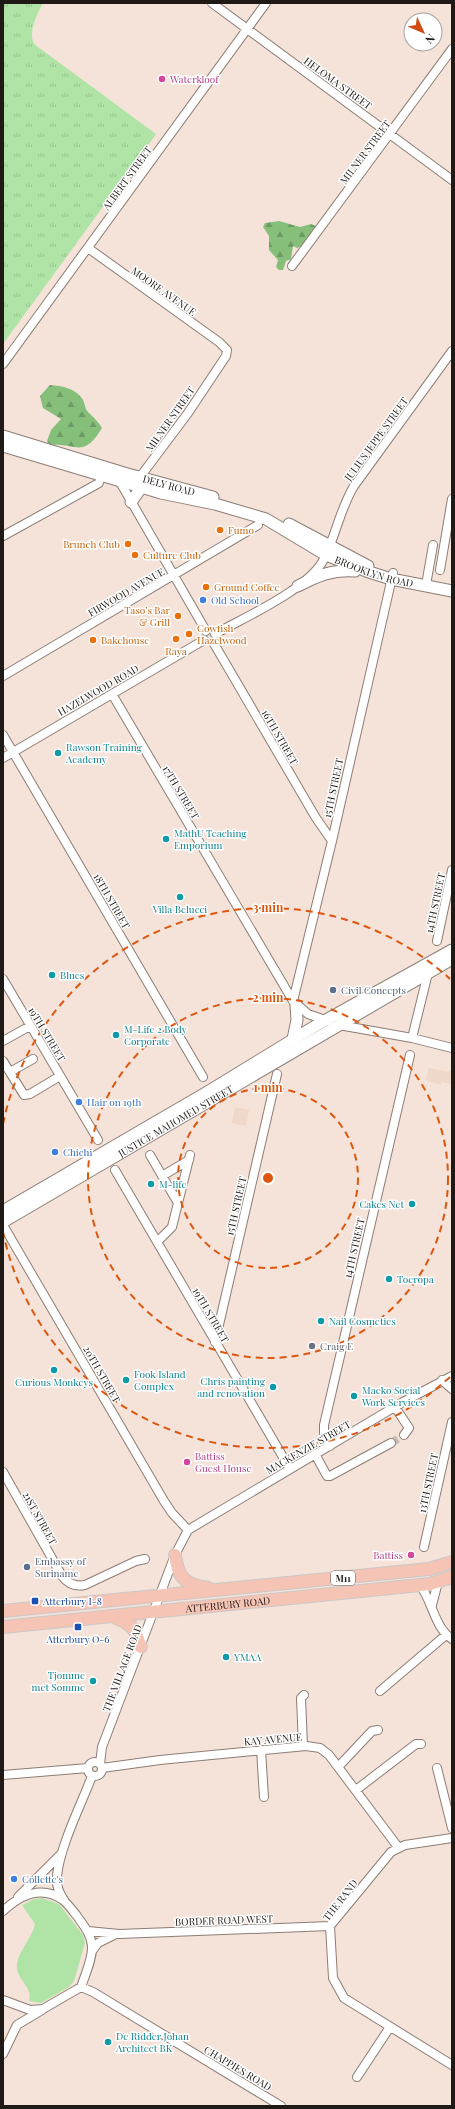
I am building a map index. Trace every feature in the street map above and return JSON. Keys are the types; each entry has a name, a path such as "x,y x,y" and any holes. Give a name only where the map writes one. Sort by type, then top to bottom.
{"main road":[{"name":"DELY ROAD","path":"3,436 140,483 267,512 328,550"},
{"name":"DELY ROAD","path":"3,446 88,466 101,476 120,482 140,483"},
{"path":"88,466 114,474 120,482"},
{"path":"131,502 140,483"},
{"name":"BROOKLYN ROAD","path":"328,550 366,571 452,591"},
{"name":"BROOKLYN ROAD","path":"328,550 392,576"},
{"path":"298,586 322,574 336,570 366,571"},
{"name":"JUSTICE MAHOMED STREET","path":"3,1211 209,1091 325,1020 452,950"},
{"name":"JUSTICE MAHOMED STREET","path":"3,1223 338,1024 452,959"},
{"path":"293,1039 297,1020 295,1003"},
{"path":"175,1555 176,1567 185,1581 199,1586 233,1590"},
{"name":"ATTERBURY ROAD","path":"3,1611 233,1590 429,1569 452,1562"},
{"name":"ATTERBURY ROAD","path":"3,1627 420,1585 438,1582 452,1577"},
{"path":"113,1617 130,1626 136,1633 141,1647"}],"street":[{"name":"HELOMA STREET","path":"212,3 452,180"},
{"name":"ALBERT STREET","path":"3,364 266,3"},
{"name":"MILNER STREET","path":"292,266 391,134 452,48"},
{"name":"MOORE AVENUE","path":"88,248 219,342 227,350"},
{"name":"MILNER STREET","path":"140,483 226,356 227,350"},
{"name":"JULIUS JEPPE STREET","path":"328,550 343,506 354,486 452,351"},
{"path":"88,466 90,477 88,487"},
{"path":"3,536 99,482 101,476"},
{"path":"120,482 206,631"},
{"path":"440,570 452,499"},
{"name":"FIRWOOD AVENUE","path":"3,676 258,525"},
{"path":"425,584 432,548 442,553"},
{"path":"206,631 202,636 208,643 298,586 315,573 328,550"},
{"name":"15TH STREET","path":"295,1003 392,576"},
{"path":"206,631 210,630 214,638"},
{"name":"16TH STREET","path":"214,638 316,818 332,841"},
{"name":"HAZELWOOD ROAD","path":"3,758 204,640"},
{"name":"17TH STREET","path":"112,694 295,1003 308,1014 338,1024 412,1038 452,1048"},
{"name":"18TH STREET","path":"3,735 203,1077"},
{"name":"14TH STREET","path":"437,941 452,870"},
{"path":"412,1038 428,973"},
{"name":"19TH STREET","path":"3,979 98,1140"},
{"path":"3,1042 30,1026"},
{"name":"14TH STREET","path":"330,1446 324,1433 324,1425 410,1055"},
{"path":"10,1072 33,1059"},
{"path":"3,1061 25,1096 60,1076"},
{"name":"15TH STREET","path":"215,1342 277,1074"},
{"path":"150,1155 178,1203"},
{"path":"157,1242 172,1227 190,1157 162,1176"},
{"name":"19TH STREET","path":"115,1170 290,1469"},
{"name":"20TH STREET","path":"3,1223 164,1500 172,1513 188,1530"},
{"name":"MACKENZIE STREET","path":"441,1381 452,1370"},
{"name":"MACKENZIE STREET","path":"188,1530 395,1407 452,1376"},
{"path":"441,1381 452,1389"},
{"path":"395,1407 409,1428 404,1435"},
{"name":"13TH STREET","path":"424,1547 452,1422"},
{"path":"315,1454 327,1476 330,1476 391,1443"},
{"name":"21ST STREET","path":"3,1472 62,1576 69,1584 80,1586 86,1585 136,1560 145,1559"},
{"path":"159,1597 175,1555 188,1530"},
{"path":"432,1605 438,1582"},
{"path":"380,1691 449,1637 440,1627 432,1605 420,1585"},
{"name":"THE VILLAGE ROAD","path":"95,1766 159,1597"},
{"path":"303,1746 301,1698 304,1695"},
{"path":"338,1767 372,1731 378,1730"},
{"path":"356,1790 416,1744 421,1744"},
{"name":"KAY AVENUE","path":"3,1775 303,1746 320,1748 338,1767 398,1847"},
{"path":"261,1750 264,1797"},
{"path":"95,1766 99,1775 92,1776 88,1773 95,1766"},
{"path":"437,1768 452,1828"},
{"path":"3,2054 17,2025 81,1987 92,1952 88,1931 64,1900 59,1890 57,1877 63,1851 92,1776"},
{"path":"398,1847 452,1838"},
{"name":"THE RAND","path":"398,1847 381,1863 330,1926 333,1978 336,1987 348,2002 452,2065"},
{"path":"3,1911 49,1868 63,1851"},
{"path":"16,1899 42,1891 64,1900"},
{"name":"BORDER ROAD WEST","path":"88,1931 119,1934 330,1926"},
{"name":"BORDER ROAD WEST","path":"92,1952 101,1941 119,1934"},
{"name":"CHAPPIES ROAD","path":"81,1987 99,1996 281,2106"},
{"path":"3,2000 30,2010 43,2009"},
{"path":"357,2077 390,2027"}],"shaded area":[{"path":"429,1068 448,1072 452,1071 452,1084 441,1082 441,1085 426,1080"},
{"path":"235,1107 249,1110 246,1126 232,1123"}],"green space":[{"path":"3,3 43,3 33,29 32,39 34,44 156,134 3,344"},
{"path":"279,221 300,227 311,224 318,227 302,246 297,248 293,246 291,259 286,261 283,270 279,270 276,267 278,260 269,250 269,236 263,227 265,223"},
{"path":"50,385 73,390 83,400 87,411 102,428 90,443 79,447 50,445 47,441 51,430 61,419 43,408 40,396"},
{"path":"42,1898 59,1904 83,1935 85,1943 74,1981 69,1987 41,2003 29,2001 29,1991 17,1970 17,1964 20,1954 35,1924 22,1905 34,1899"}],"tunnel":[{"path":"391,1443 404,1435"}],"place":[{"name":"Waterkloof","path":"162,79"},
{"name":"Fumo","path":"220,530"},
{"name":"Brunch Club","path":"128,544"},
{"name":"Culture Club","path":"135,555"},
{"name":"Ground Coffee","path":"206,587"},
{"name":"Old School","path":"203,600"},
{"name":"Taso’s Bar & Grill","path":"178,616"},
{"name":"Cowfish Hazelwood","path":"189,634"},
{"name":"Raya","path":"176,639"},
{"name":"Bakehouse","path":"93,640"},
{"name":"Rawson Training Academy","path":"58,753"},
{"name":"MathU Teaching Emporium","path":"166,839"},
{"name":"Villa Belucci","path":"180,897"},
{"name":"Blues","path":"52,975"},
{"name":"Civil Concepts","path":"333,990"},
{"name":"M-Life 2 Body Corporate","path":"116,1035"},
{"name":"Hair on 19th","path":"79,1102"},
{"name":"Chichi","path":"55,1152"},
{"name":"M-life","path":"151,1184"},
{"name":"Cakes Net","path":"412,1204"},
{"name":"Toeropa","path":"389,1279"},
{"name":"Nail Cosmetics","path":"321,1321"},
{"name":"Craig E","path":"312,1346"},
{"name":"Curious Monkeys","path":"54,1370"},
{"name":"Fook Island Complex","path":"126,1380"},
{"name":"Chris painting and renovation","path":"273,1387"},
{"name":"Maeko Social Work Services","path":"354,1396"},
{"name":"Battiss Guest House","path":"187,1462"},
{"name":"Battiss","path":"411,1555"},
{"name":"Embassy of Suriname","path":"27,1567"},
{"name":"Atterbury I-8","path":"35,1601"},
{"name":"Atterbury O-6","path":"78,1627"},
{"name":"YMAA","path":"226,1657"},
{"name":"Tjomme met Somme","path":"93,1681"},
{"name":"Collette's","path":"14,1879"},
{"name":"De Ridder Johan Architect BK","path":"108,2042"}]}
